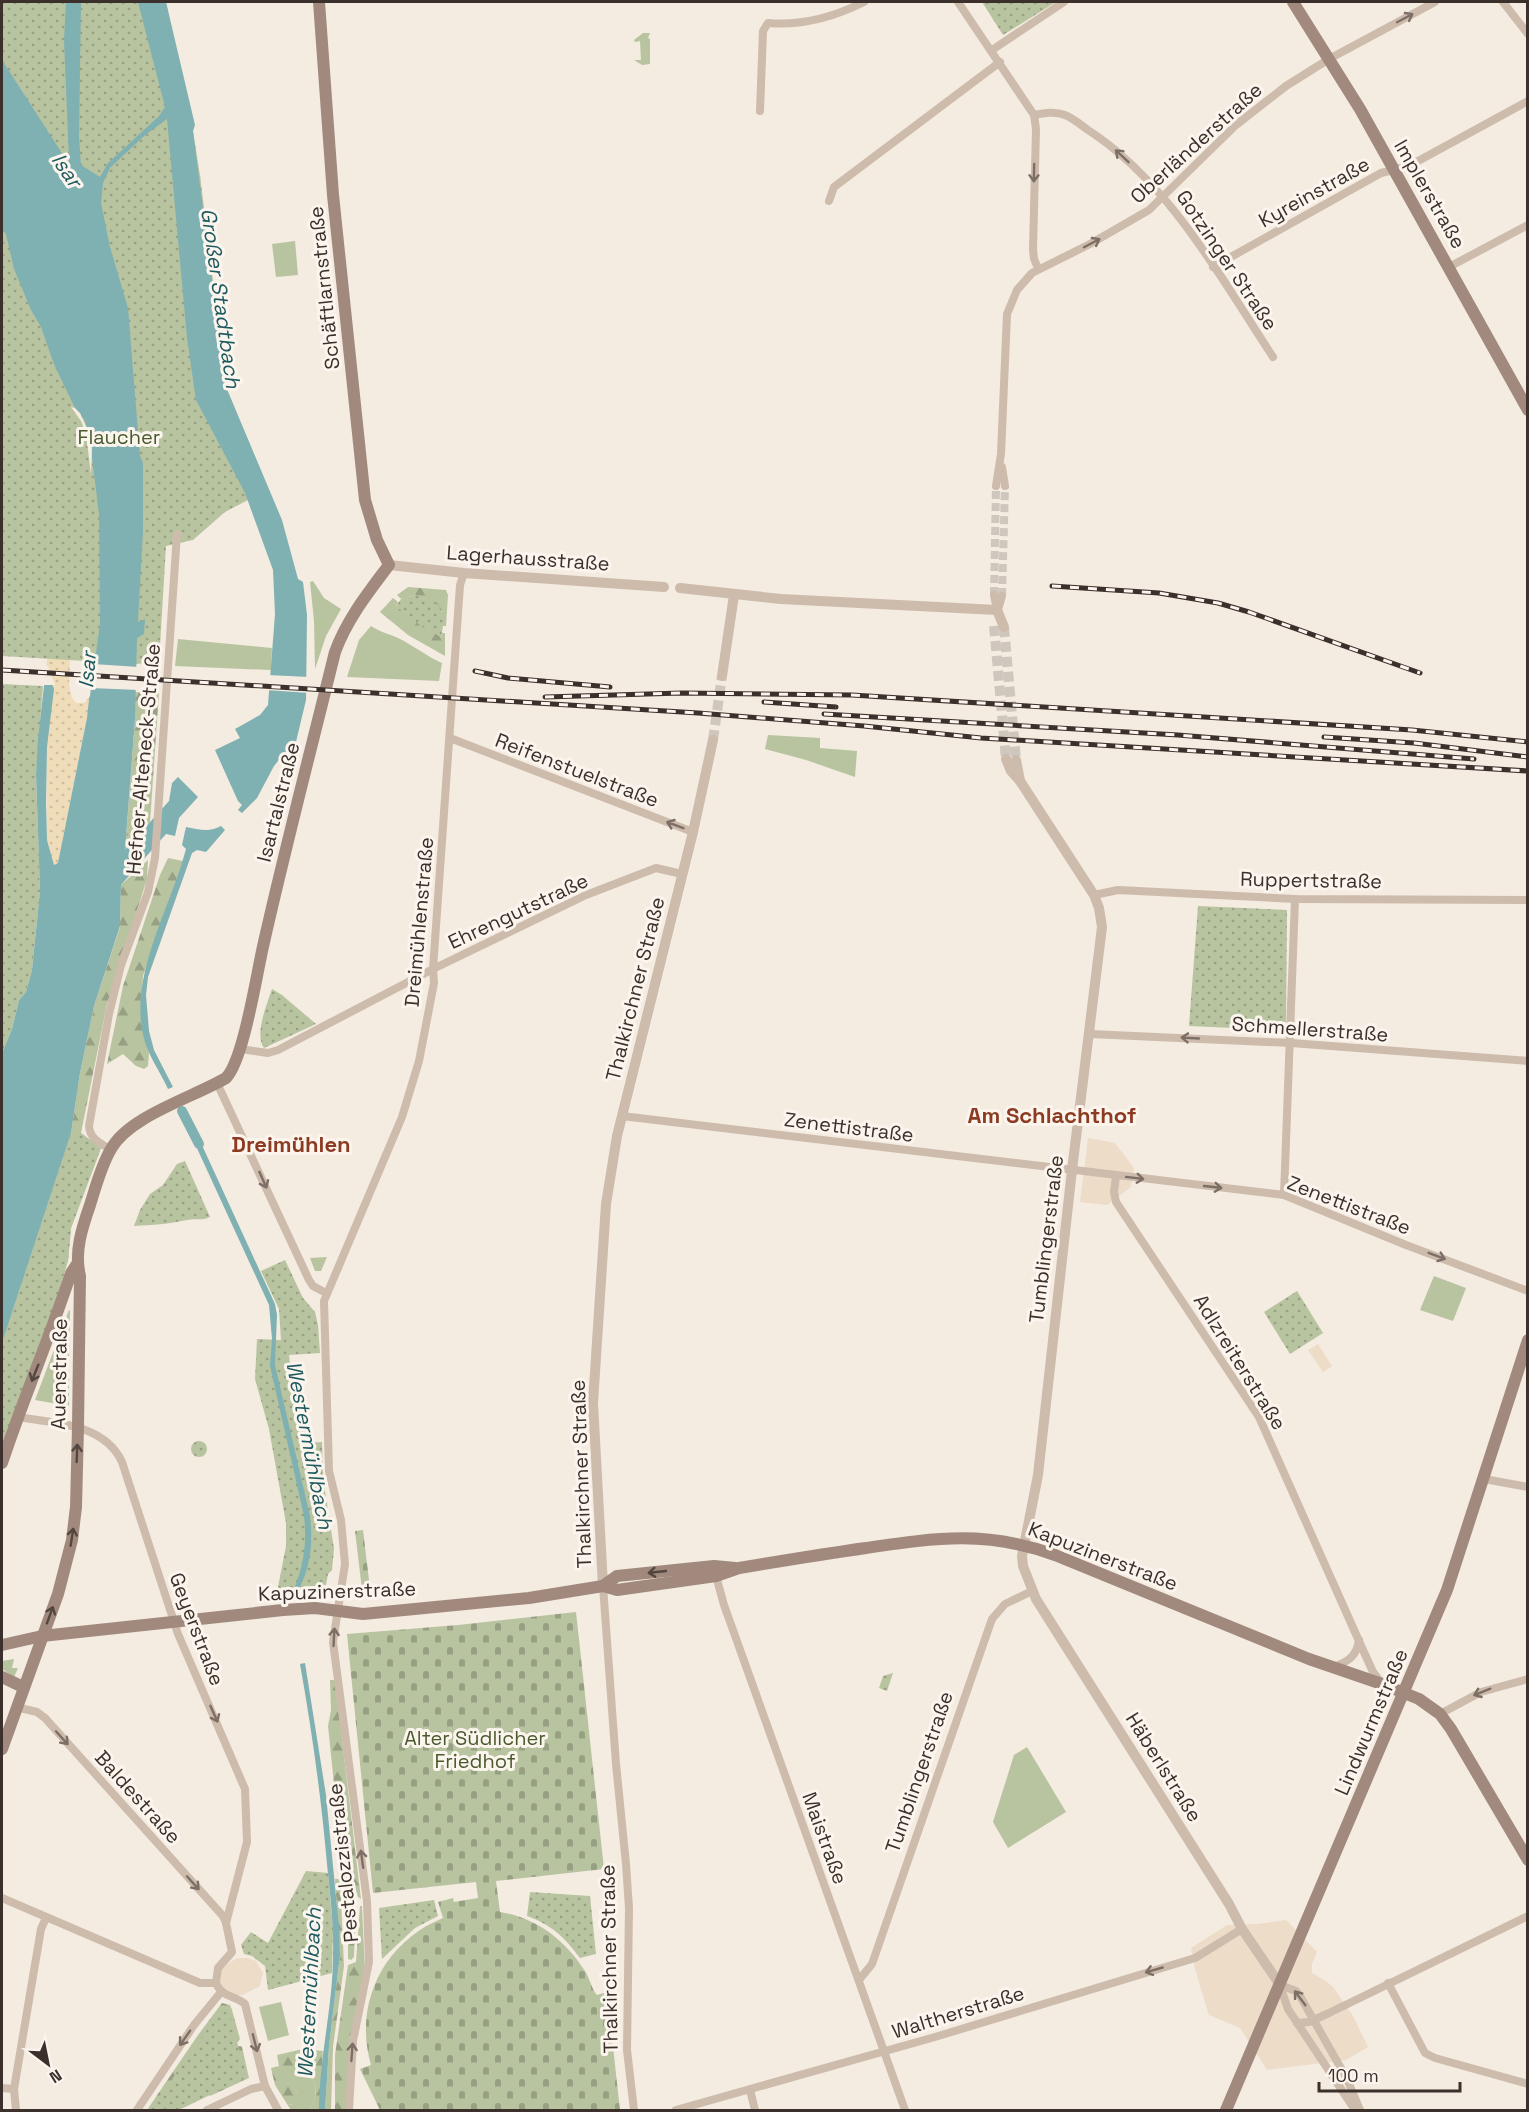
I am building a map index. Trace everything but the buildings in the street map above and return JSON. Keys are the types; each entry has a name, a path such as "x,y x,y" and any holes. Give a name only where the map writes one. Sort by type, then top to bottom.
{"main road":[{"name":"Schäftlarnstraße","path":"319,2 334,202 365,500 377,540 389,565"},
{"name":"Implerstraße","path":"1293,2 1333,57 1527,410"},
{"name":"Isartalstraße","path":"236,1063 334,652 354,611 389,565"},
{"name":"Auenstraße","path":"2,1749 60,1586 72,1540 76,1507 81,1276 77,1264 83,1225 110,1149 127,1130 217,1083 230,1074 236,1063"},
{"path":"2,1463 71,1273 77,1264"},
{"name":"Lindwurmstraße","path":"1226,2110 1447,1590 1527,1340"},
{"name":"Kapuzinerstraße","path":"2,1645 42,1636 312,1608 357,1614 529,1598 603,1586 616,1590 716,1576 739,1568 930,1539 970,1537 1024,1544 1055,1555 1331,1668 1382,1684 1419,1699 1440,1714"},
{"name":"Kapuzinerstraße","path":"603,1586 617,1576 714,1566 739,1568"},
{"path":"2,1677 23,1687"},
{"path":"1440,1714 1527,1860"}],"street":[{"path":"760,111 763,31 768,23 789,25 806,22 864,2"},
{"path":"958,2 1034,115 1036,129 1033,249 1038,268 1017,290 1007,314 1000,486"},
{"path":"992,51 1064,2"},
{"name":"Oberländerstraße","path":"1038,268 1080,249 1149,210 1236,125 1286,86 1333,57 1435,2"},
{"path":"1503,2 1527,34"},
{"path":"830,201 834,187 1000,62"},
{"name":"Kyreinstraße","path":"1213,267 1381,173 1409,166 1527,101"},
{"name":"Gotzinger Straße","path":"1034,115 1048,112 1066,115 1107,142 1164,196 1273,357"},
{"path":"1449,267 1527,225"},
{"name":"Hefner-Alteneck-Straße","path":"110,1149 93,1138 89,1133 89,1126 109,1014 127,945 148,892 156,851 177,534"},
{"name":"Lagerhausstraße","path":"389,565 464,573 664,587"},
{"name":"Dreimühlenstraße","path":"326,1293 402,1118 419,1061 434,983 460,585 464,573"},
{"path":"680,588 790,600 997,610"},
{"path":"722,676 734,595"},
{"path":"998,596 999,627"},
{"name":"Reifenstuelstraße","path":"450,738 693,832"},
{"name":"Thalkirchner Straße","path":"634,2110 627,2050 629,1908 603,1586 593,1403 606,1204 613,1154 693,832 713,740"},
{"name":"Tumblingerstraße","path":"1011,760 1020,781 1094,895 1100,908 1102,927 1038,1475 1024,1544 1023,1566"},
{"name":"Ehrengutstraße","path":"240,1049 268,1053 278,1050 434,969 586,895 659,868 682,874"},
{"name":"Ruppertstraße","path":"1094,895 1118,890 1295,899 1527,900"},
{"path":"1284,1195 1295,899"},
{"name":"Schmellerstraße","path":"1090,1034 1291,1043 1527,1061"},
{"path":"217,1083 309,1280 313,1286 326,1293 324,1301 330,1471 341,1520 345,1564 338,1612"},
{"name":"Zenettistraße","path":"622,1116 1284,1195 1527,1291"},
{"name":"Adlzreiterstraße","path":"1116,1176 1114,1195 1119,1206 1259,1417 1373,1672 1382,1684"},
{"name":"Geyerstraße","path":"17,1417 88,1430 109,1443 119,1455 174,1622 245,1789 247,1842 226,1923"},
{"path":"1484,1479 1527,1487"},
{"name":"Häberlstraße","path":"1023,1566 1032,1591 1229,1904 1242,1929 1280,1985"},
{"name":"Maistraße","path":"716,1576 724,1605 904,2110"},
{"name":"Tumblingerstraße","path":"859,1980 872,1964 992,1619 1005,1604 1032,1591"},
{"name":"Pestalozzistraße","path":"338,1612 333,1642 367,1901 369,1962 353,2042 349,2110"},
{"path":"1331,1668 1351,1658 1358,1649 1359,1639"},
{"path":"1440,1714 1481,1692 1527,1679"},
{"name":"Baldestraße","path":"16,1707 38,1712 45,1718 216,1908 226,1923"},
{"path":"2,1898 200,1983 218,1988 229,1997 242,2000 246,2006 265,2086 278,2110"},
{"path":"1297,2023 1314,2020 1527,1916"},
{"path":"16,2110 14,2089 41,1929 46,1918"},
{"path":"137,2110 218,1988 218,1968 231,1956 232,1951 226,1923"},
{"name":"Waltherstraße","path":"676,2110 883,2052 1195,1959 1242,1929"},
{"path":"1388,1983 1425,2052 1434,2058 1527,2084"},
{"path":"1280,1985 1296,1991 1347,2079 1360,2110"},
{"path":"1280,1985 1285,2004 1355,2110"},
{"path":"207,2110 248,2091 265,2086"},
{"path":"2,2088 14,2089"},
{"path":"750,2090 755,2110"}],"green space":[{"name":"Flaucher","path":"2,2 166,2 200,175 226,387 265,483 246,493 248,500 225,512 193,540 166,546 159,662 136,664 2,656"},
{"path":"982,2 1056,2 1003,35"},
{"path":"643,33 650,33 648,38 650,39 650,64 642,65 634,60 641,60 640,41 635,42 634,40"},
{"path":"295,241 298,275 276,277 272,244"},
{"path":"313,581 324,598 341,609 326,636 315,669 310,582"},
{"path":"408,587 446,590 448,595 446,626 442,626 442,611 415,595 401,599 397,595"},
{"path":"415,595 431,600 440,608 443,620 441,637 421,626 396,606 401,599"},
{"path":"393,598 398,602 396,606 441,637 442,633 445,633 445,656 408,635 380,612"},
{"path":"371,626 404,641 442,663 439,681 347,677 359,640"},
{"path":"178,639 272,648 271,670 175,666"},
{"path":"2,684 43,686 36,774 40,891 32,970 26,992 19,1000 12,1029 2,1053"},
{"path":"135,692 159,693 150,822 125,851 135,719"},
{"path":"768,735 820,738 820,748 857,751 855,777 765,749"},
{"path":"168,858 183,861 143,976 141,1010 143,1034 149,1053 148,1066 144,1069 136,1066 123,1054 107,1064 123,986 160,875"},
{"path":"148,860 147,879 107,1004 81,1133 101,1148 71,1228 68,1261 2,1343 71,1133 80,1073 94,1006 120,927 121,885"},
{"path":"1198,906 1287,910 1286,1022 1279,1022 1279,1030 1189,1026"},
{"path":"272,989 316,1024 264,1048 260,1035"},
{"path":"71,1133 81,1133 101,1148 71,1228 68,1261 58,1295 2,1450 2,1343"},
{"path":"185,1161 210,1217 134,1226 150,1194 163,1185 177,1164"},
{"path":"327,1257 321,1271 315,1271 310,1258"},
{"path":"285,1260 303,1298 315,1312 318,1325 320,1353 289,1355 292,1381 310,1443 322,1442 323,1478 334,1549 332,1570 328,1574 326,1585 277,1592 286,1546 286,1523 269,1429 255,1379 257,1339 281,1340 279,1309 261,1271"},
{"path":"1434,1276 1466,1288 1453,1321 1420,1310"},
{"path":"1297,1291 1323,1333 1290,1354 1264,1312"},
{"path":"69,1310 69,1360 66,1371 69,1371 69,1406 35,1400"},
{"path":"199,1441 207,1449 199,1457 191,1449"},
{"path":"363,1530 371,1597 363,1598 355,1531"},
{"name":"Alter Südlicher Friedhof","path":"576,1612 604,1869 496,1881 500,1912 526,1919 549,1932 577,1960 597,1995 607,1992 620,2110 380,2110 360,2069 371,2065 366,2019 370,1998 378,1977 404,1942 443,1918 438,1902 453,1898 454,1902 478,1898 476,1882 373,1893 347,1634"},
{"path":"14,1659 12,1668 18,1668 14,1677 2,1669 2,1661"},
{"path":"893,1673 887,1691 879,1688 883,1676"},
{"path":"330,1680 335,1680 361,1899 358,1897 346,1857 341,1852 328,1726 331,1710"},
{"path":"1027,1747 1066,1812 1008,1848 993,1822 1014,1755"},
{"path":"342,1863 344,1863 356,1904 354,1957 351,1960 348,1959 348,1926"},
{"path":"306,1871 328,1873 333,1928 332,1973 268,1990 265,1966 252,1956 244,1954 241,1945 251,1932 268,1943"},
{"path":"335,1879 340,1879 344,1966 333,2047 331,2110 325,2110 329,2046 340,1955"},
{"path":"530,1892 590,1896 596,1954 580,1958 557,1932 544,1923 527,1916"},
{"path":"434,1900 438,1916 415,1928 382,1959 379,1908"},
{"path":"360,1906 362,1906 365,1971 348,2110 335,2110 335,2055 348,1965 356,1962"},
{"path":"281,2002 289,2035 268,2041 259,2007"},
{"path":"222,2003 230,2005 240,2039 238,2042 160,2110 147,2110 198,2035"},
{"path":"221,2010 229,2014 247,2077 179,2110 150,2110"},
{"path":"240,2046 249,2078 210,2096 235,2047"},
{"path":"303,2049 323,2051 319,2110 309,2110 316,2094 316,2088 312,2077 304,2069 289,2079 298,2094 298,2101 293,2105 287,2104 275,2085 271,2068 279,2066 277,2055"},
{"path":"304,2069 312,2077 316,2094 309,2110 291,2110 287,2104 293,2105 298,2094 288,2079"}],"sand":[{"path":"48,652 70,659 70,688 76,703 84,703 90,696 58,864 54,865 47,840 46,668"}],"shaded area":[{"path":"1088,1138 1115,1143 1134,1168 1131,1187 1107,1205 1080,1202"},
{"path":"1318,1344 1332,1366 1323,1372 1308,1350"},
{"path":"1286,1920 1317,1952 1312,1964 1312,1973 1333,1987 1353,2016 1368,2047 1346,2060 1267,2070 1240,2028 1209,2015 1191,1948 1227,1925"},
{"path":"237,1958 256,1961 263,1973 260,1986 243,1995 234,1995 225,1990 220,1982 221,1970"}],"water":[{"name":"Isar","path":"66,2 81,2 79,137 81,165 100,177 108,163 159,116 165,107 138,2 166,2 195,125 193,131 226,387 282,520 298,579 303,582 307,615 306,700 295,746 274,766 257,798 242,813 238,810 242,805 238,801 215,750 240,738 235,729 260,715 268,705 275,614 273,570 245,493 196,400 187,338 167,119 144,136 110,168 103,183 101,203 110,247 128,308 140,456 143,463 143,531 138,622 145,619 144,634 137,638 135,719 125,850 169,801 172,783 178,777 198,797 179,818 175,836 166,834 121,885 120,926 94,1006 80,1073 71,1133 2,1343 2,1053 12,1029 19,1000 26,992 32,970 40,891 36,774 46,668 54,689 47,747 46,802 47,840 54,865 58,863 87,718 93,662 90,653 96,653 100,624 99,514 89,433 84,419 75,408 54,364 41,327 31,310 14,269 6,234 2,227 2,60 69,161 64,40"},
{"path":"221,826 225,830 206,852 197,850 192,853 148,977 146,995 149,1031 154,1050 173,1087 168,1089 143,1035 140,1013 146,967 186,849 182,845 186,827 208,830"},
{"path":"195,1130 275,1304 277,1315 275,1365 311,1525 309,1561 300,1587 295,1587 304,1552 304,1516 270,1366 272,1339 269,1305 190,1133"},
{"path":"305,1663 326,1795 339,1927 340,1955 329,2046 325,2110 319,2110 321,2071 331,1994 333,1932 319,1789 300,1664"}],"pier":[{"path":"71,407 80,413 89,433 92,449 91,474 86,434 81,421"},
{"path":"89,651 93,657 93,664 139,667 138,690 91,688 90,696 86,701"},
{"path":"44,665 48,666 55,685 41,685"},
{"path":"267,675 310,677 309,693 266,690"}],"waterway":[{"name":"Westermühlbach","path":"182,1111 199,1144"}],"tunnel":[{"path":"994,595 996,486"},
{"path":"1002,596 1005,486"},
{"path":"994,626 1006,759"},
{"path":"1004,627 1016,760"},
{"path":"713,740 722,676"}],"railway":[{"path":"1052,586 1159,593 1218,603 1420,673"},
{"path":"2,670 698,713 981,738 1528,771"},
{"path":"475,671 508,678 610,687"},
{"path":"545,697 682,693 852,695 1412,730 1528,742"},
{"path":"764,702 836,707"},
{"path":"824,714 1178,735 1474,759"},
{"path":"1324,737 1414,743 1528,757"}],"district":[{"name":"Am Schlachthof","path":"1052,1115"},
{"name":"Dreimühlen","path":"291,1144"}],"water label":[{"name":"Großer Stadtbach","path":"221,298"}]}
